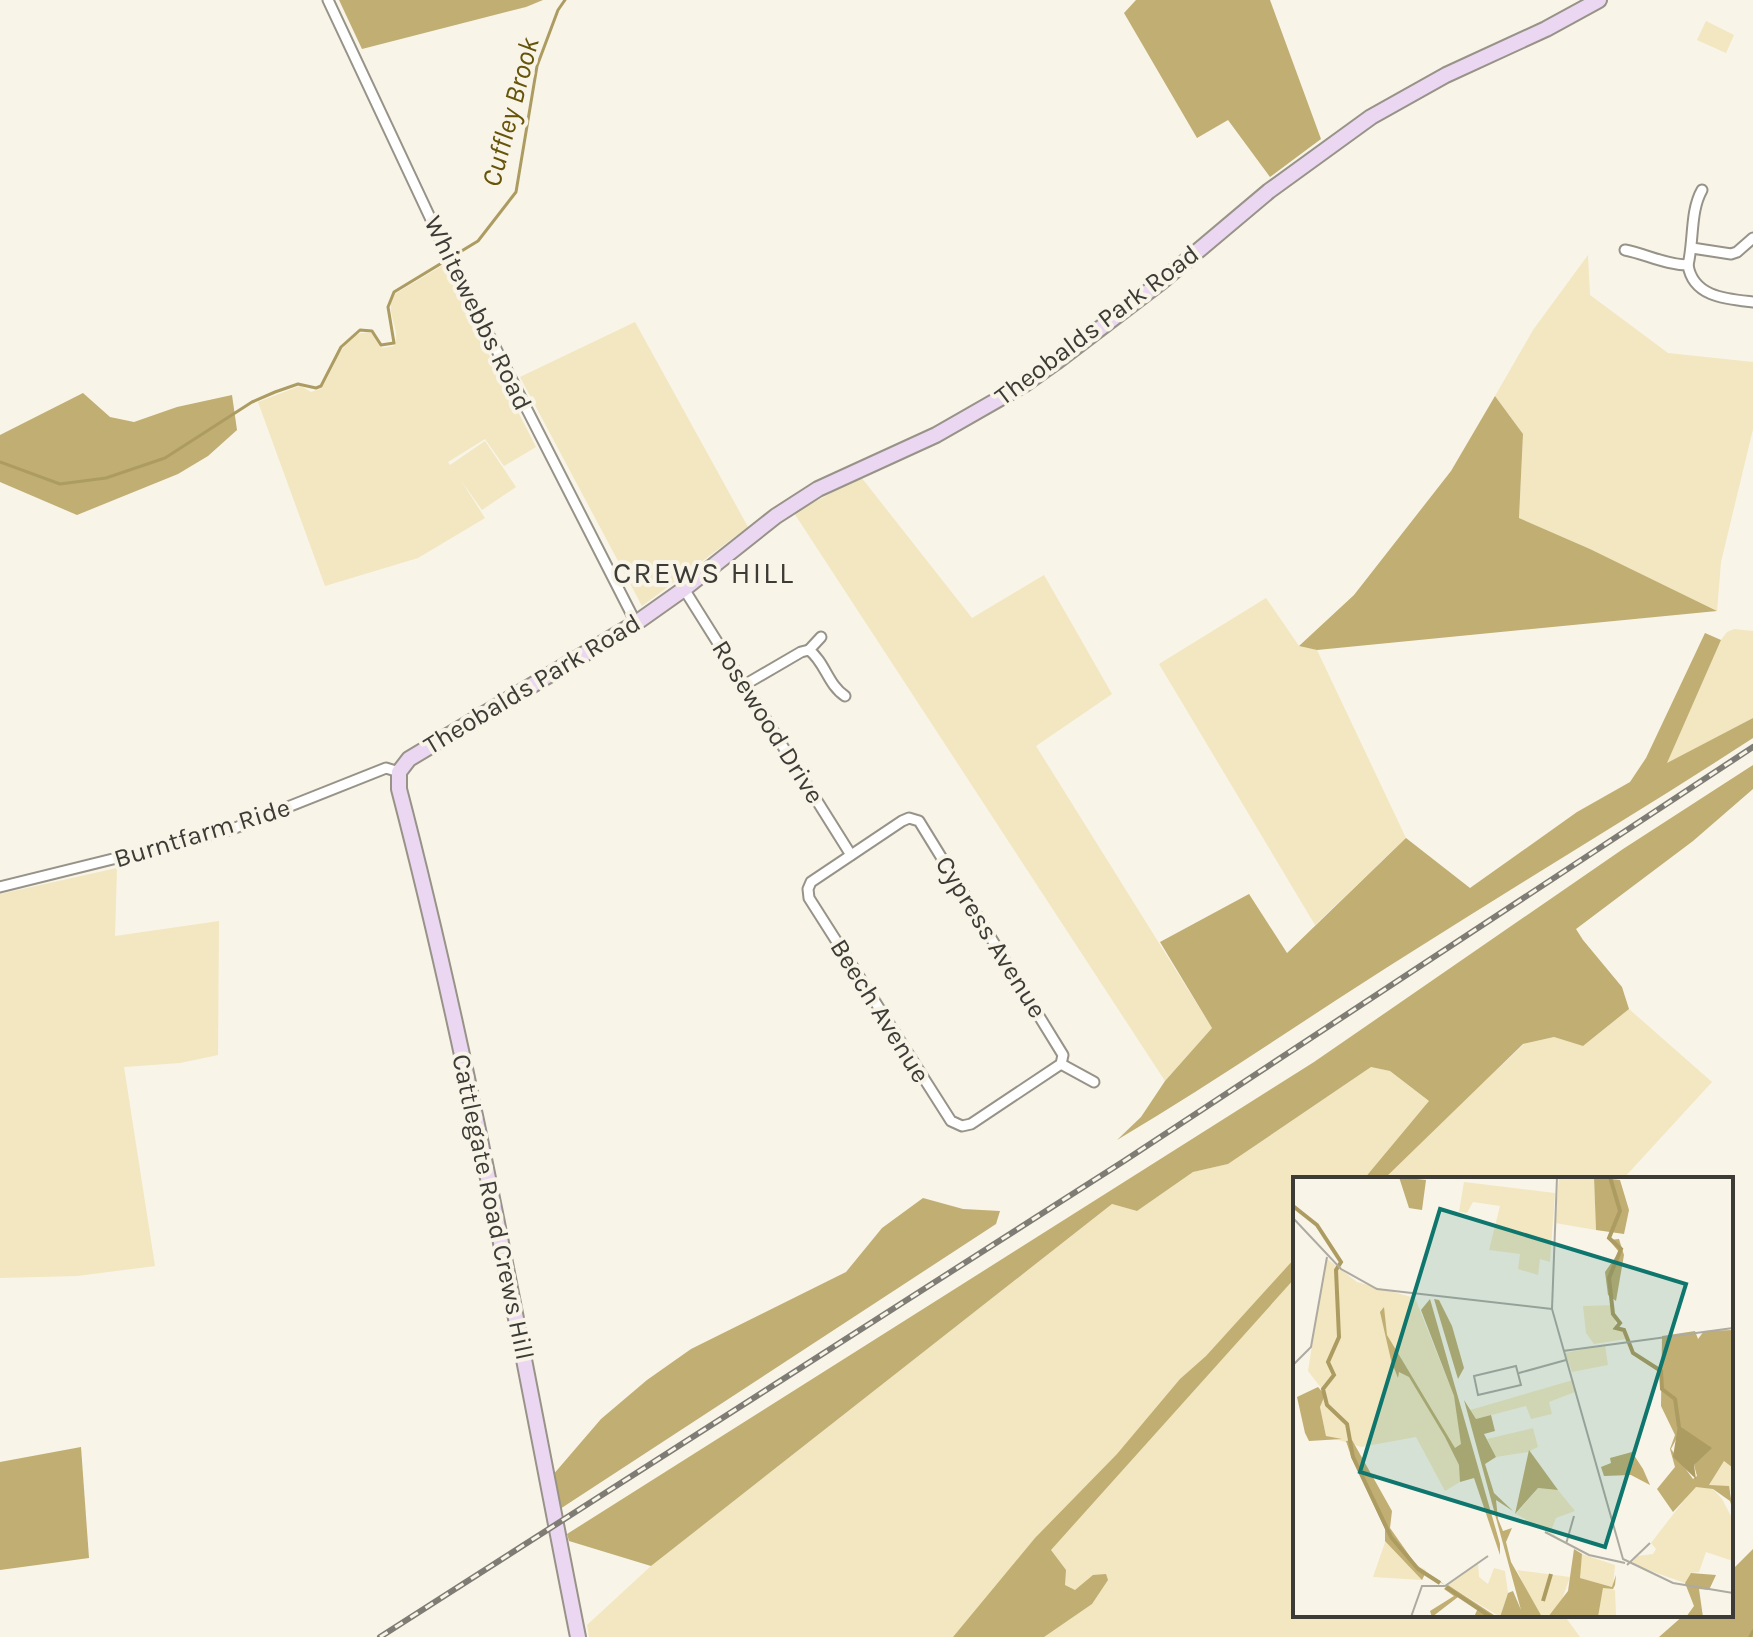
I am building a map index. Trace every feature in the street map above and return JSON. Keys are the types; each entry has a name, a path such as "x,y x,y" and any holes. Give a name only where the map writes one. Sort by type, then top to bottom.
{"street":[{"name":"Whitewebbs Road","path":"328,0 442,243 636,623"},
{"name":"Theobalds Park Road","path":"399,776 409,759 427,746 541,682 636,623 776,516 818,489 936,435 1025,384 1161,282 1269,191 1371,117 1446,75 1529,37 1599,0"},
{"path":"1702,190 1695,206 1688,265 1691,278 1713,295 1753,302"},
{"path":"1692,248 1731,254 1753,238"},
{"path":"1625,250 1688,265"},
{"name":"Rosewood Drive","path":"684,589 851,855"},
{"path":"746,684 809,650 821,637"},
{"path":"809,650 837,691 845,696"},
{"name":"Burntfarm Ride","path":"0,887 230,830 386,768 399,776"},
{"name":"Cattlegate Road Crews Hill","path":"399,776 450,1002 578,1637"},
{"name":"Cypress Avenue","path":"851,855 902,821 909,818 919,821 1063,1055 1061,1064"},
{"name":"Beech Avenue","path":"851,855 811,882 809,898 951,1121 962,1126 971,1124 1061,1064"},
{"path":"1061,1064 1094,1082"}],"shaded area":[{"path":"339,0 543,0 362,49"},
{"path":"1136,0 1270,0 1321,139 1270,177 1228,120 1197,138 1124,13"},
{"path":"1706,21 1734,35 1726,53 1697,40"},
{"path":"1588,255 1590,295 1668,353 1753,362 1753,429 1721,562 1717,611 1519,518 1523,434 1495,396 1533,330"},
{"path":"443,265 536,447 504,466 485,439 448,462 450,465 485,441 516,487 482,510 460,479 485,518 418,558 325,586 258,402 301,386 311,392 320,389 346,344 361,333 372,333 382,348 394,346 393,295"},
{"path":"635,322 748,527 642,606 520,377"},
{"path":"83,393 110,417 134,422 177,407 232,395 237,430 208,456 178,474 77,515 0,482 0,435"},
{"path":"1495,396 1523,434 1519,518 1717,611 1317,650 1299,646 1354,595 1451,471"},
{"path":"861,477 972,618 1044,575 1112,694 1036,746 1212,1028 1165,1081 794,513"},
{"path":"1266,598 1299,646 1317,650 1406,838 1315,925 1159,664"},
{"path":"1734,629 1753,631 1753,718 1666,764 1721,640"},
{"path":"1705,633 1721,640 1667,763 1753,718 1753,738 1117,1140 1141,1117 1165,1081 1212,1028 1160,942 1249,894 1287,953 1406,838 1470,888 1577,812 1630,782 1646,758"},
{"path":"1753,765 1753,789 1693,841 1576,929 1622,987 1629,1009 1583,1046 1554,1037 1523,1044 1386,1177 1366,1177 1429,1101 1390,1071 1371,1067 1228,1164 1193,1172 1137,1211 1112,1204 651,1566 569,1541 567,1534 1314,1062 1623,849"},
{"path":"117,868 115,936 219,921 218,1055 180,1063 124,1067 155,1266 77,1276 0,1278 0,894"},
{"path":"1629,1009 1712,1082 1625,1177 1293,1177 1293,1617 1565,1617 1580,1637 589,1637 587,1625 651,1566 1112,1204 1137,1211 1193,1172 1228,1164 1371,1067 1390,1071 1448,1116 1524,1044 1554,1037 1583,1046"},
{"path":"923,1198 963,1209 1000,1211 996,1224 560,1509 552,1476 601,1419 647,1380 691,1349 846,1272 882,1228"},
{"path":"1293,1260 1293,1280 1051,1550 1066,1570 1065,1585 1075,1590 1093,1575 1106,1574 1108,1580 1092,1604 1044,1637 953,1637 1035,1538 1117,1454 1180,1379 1206,1356"},
{"path":"81,1447 89,1558 0,1570 0,1462"},
{"path":"1753,1549 1753,1637 1659,1637 1682,1617 1733,1617 1733,1569"}],"waterway":[{"name":"Cuffley Brook","path":"0,462 60,484 106,478 165,458 252,402 275,392 298,384 316,388 321,386 341,347 360,330 372,331 381,345 394,343 388,307 394,292 478,241 516,192 537,66 558,10 565,0"},
{"path":"1750,1637 1753,1631"}],"railway":[{"path":"380,1637 1124,1161 1753,747"}],"district":[{"name":"CREWS HILL","path":"704,573"}]}
